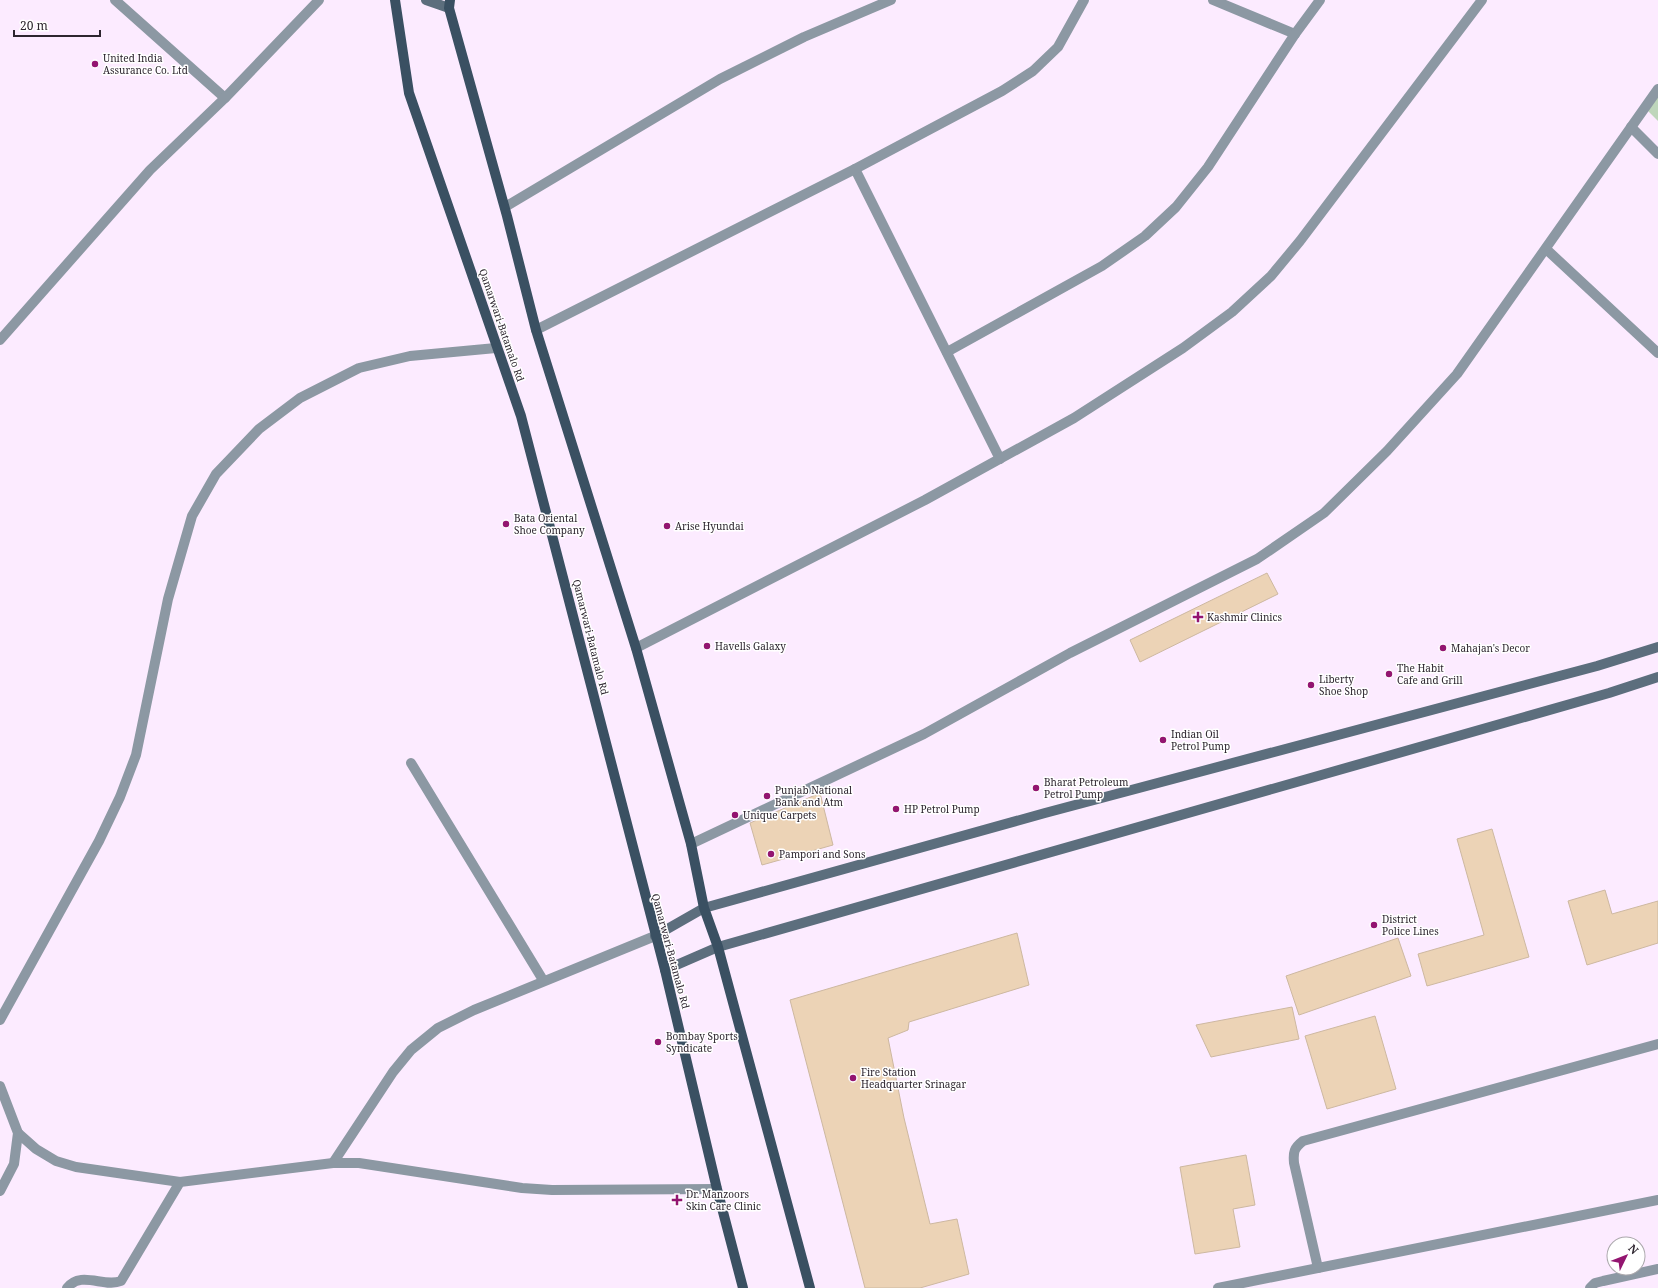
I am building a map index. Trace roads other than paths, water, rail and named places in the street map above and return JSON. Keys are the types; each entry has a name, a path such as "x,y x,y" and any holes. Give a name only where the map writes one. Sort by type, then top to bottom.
{"main road":[{"name":"Qamarwari-Batamalo Rd","path":"395,0 409,93 525,431 665,970 717,1189 743,1288"},
{"path":"426,0 449,4 506,212 536,330 636,648 691,844 704,908 718,947 810,1288"},
{"path":"655,936 704,908 1045,813 1597,666 1658,647"},
{"path":"665,970 718,947 1594,698 1658,677"}],"street":[{"path":"115,0 225,98"},
{"path":"0,340 150,170 225,98 319,0"},
{"path":"506,212 720,79 804,37 891,0"},
{"path":"536,330 855,169 1002,91 1033,71 1058,47 1084,0"},
{"path":"1214,0 1295,34"},
{"path":"947,352 1102,266 1145,236 1176,207 1208,167 1295,34 1320,0"},
{"path":"636,648 918,503 1074,418 1183,348 1232,312 1265,281 1300,241 1482,0"},
{"path":"691,844 924,734 1070,653 1257,558 1324,513 1387,451 1457,374 1658,89"},
{"path":"1631,127 1658,154"},
{"path":"855,169 1000,459"},
{"path":"1546,249 1658,353"},
{"path":"0,1020 99,841 120,797 136,755 168,599 192,516 216,474 258,429 300,398 359,368 410,356 496,348"},
{"path":"411,763 543,980"},
{"path":"333,1162 393,1072 411,1050 438,1028 474,1010 543,980 655,936"},
{"path":"1318,1268 1294,1163 1293,1154 1295,1147 1303,1142 1658,1044"},
{"path":"0,1086 18,1133 36,1149 56,1161 76,1167 180,1182 333,1162 359,1163 522,1188 552,1190 717,1189"},
{"path":"0,1191 14,1164 18,1133"},
{"path":"66,1288 72,1282 78,1280 110,1285 121,1281 180,1182"},
{"path":"1218,1288 1658,1200"},
{"path":"1590,1288 1595,1283 1658,1269"}],"place":[{"name":"United India Assurance Co. Ltd","path":"95,64"},
{"name":"Bata Oriental Shoe Company","path":"506,524"},
{"name":"Arise Hyundai","path":"667,526"},
{"name":"Kashmir Clinics","path":"1198,617"},
{"name":"Havells Galaxy","path":"707,646"},
{"name":"Mahajan's Decor","path":"1443,648"},
{"name":"The Habit Cafe and Grill","path":"1389,674"},
{"name":"Liberty Shoe Shop","path":"1311,685"},
{"name":"Indian Oil Petrol Pump","path":"1163,740"},
{"name":"Bharat Petroleum Petrol Pump","path":"1036,788"},
{"name":"Punjab National Bank and Atm","path":"767,796"},
{"name":"HP Petrol Pump","path":"896,809"},
{"name":"Unique Carpets","path":"735,815"},
{"name":"Pampori and Sons","path":"771,854"},
{"name":"District Police Lines","path":"1374,925"},
{"name":"Bombay Sports Syndicate","path":"658,1042"},
{"name":"Fire Station Headquarter Srinagar","path":"853,1078"},
{"name":"Dr. Manzoors Skin Care Clinic","path":"677,1200"}]}
